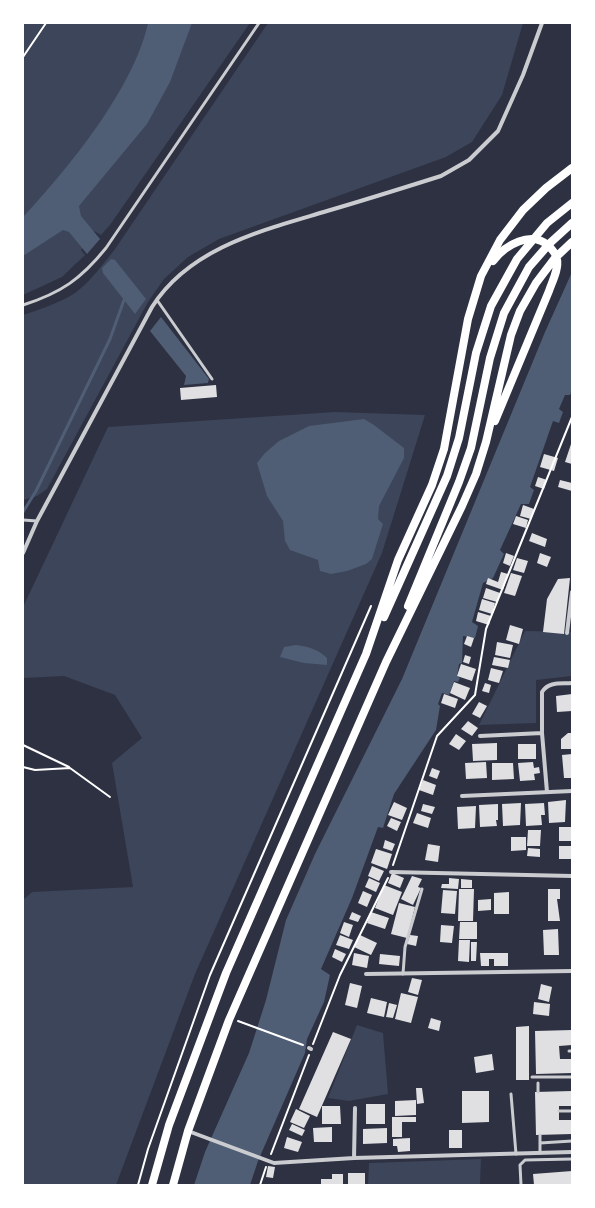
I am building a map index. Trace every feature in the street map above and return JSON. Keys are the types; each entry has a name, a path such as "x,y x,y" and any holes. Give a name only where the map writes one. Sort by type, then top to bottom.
{"main road":[{"path":"366,654 398,560 432,485 444,449 468,319 481,276 500,240 523,210 546,188 572,168"},
{"path":"152,1185 169,1125 226,973 366,654 409,564 447,476 459,438 476,353 491,306 517,259 547,223 572,203"},
{"path":"386,662 422,570 459,482 470,448 490,358 504,313 529,267 550,243 572,223"},
{"path":"481,276 497,255 508,246 521,240 538,240 545,243 553,250 557,259 556,271 549,291 486,442"},
{"path":"173,1185 188,1131 229,1020 386,662 476,474 486,442 511,335 520,311 536,283 556,258 572,242"}],"street":[{"path":"23,553 37,521 152,307 171,283 208,255 248,236 441,176 469,160 498,131 523,75 542,23"},
{"path":"567,633 572,592"},
{"path":"547,792 542,733 542,692 545,686 551,684 572,683"},
{"path":"480,736 542,733"},
{"path":"462,796 572,791"},
{"path":"391,872 572,876"},
{"path":"366,974 572,971"},
{"path":"354,1158 355,1108"},
{"path":"188,1131 274,1163 354,1158 572,1152"}],"lane":[{"path":"23,305 46,298 70,284 89,269 106,248 259,23"},
{"path":"157,300 212,379"},
{"path":"23,520 37,521"},
{"path":"403,974 405,947 422,890"},
{"path":"532,1077 572,1077"},
{"path":"538,1083 538,1092"},
{"path":"511,1094 516,1154"},
{"path":"559,1111 572,1111"},
{"path":"540,1135 540,1153"},
{"path":"540,1143 572,1141"},
{"path":"521,1185 520,1165 525,1160 572,1159"}],"path":[{"path":"23,57 46,23"},
{"path":"270,1156 310,1048 340,975 391,872 437,736 475,695 486,629 572,417"},
{"path":"138,1185 148,1149 210,975 372,605"},
{"path":"23,745 70,768 110,797"},
{"path":"23,767 35,770 70,768"},
{"path":"238,1021 310,1048"},
{"path":"260,1185 267,1163"}],"shaded area":[{"path":"23,23 250,23 110,225 101,235 94,231 81,250 85,255 62,277 23,295"},
{"path":"148,23 192,23 170,82 147,124 79,206 81,216 100,239 87,254 69,232 63,230 23,256 23,217 60,176 79,152 114,100 129,74 140,48"},
{"path":"268,23 523,23 502,95 472,142 446,157 219,239 188,257 164,279 148,302 47,489 37,496 23,500 23,315 64,300 81,288 96,272 115,249"},
{"path":"111,259 115,260 146,299 135,314 103,273 102,268"},
{"path":"572,272 572,390 570,395 565,395 559,409 563,412 559,423 553,421 530,487 534,490 529,504 521,504 500,550 504,554 493,578 483,583 472,622 478,626 475,638 463,636 462,663 459,664 457,676 460,678 458,682 454,681 449,695 442,693 438,704 440,706 436,730 394,794 383,828 378,827 352,898 321,969 330,975 324,1002 307,1039 305,1053 258,1161 250,1185 194,1185 205,1152 249,1053 266,1000 286,920 315,854 402,679 545,332"},
{"path":"161,317 209,379 208,383 184,385 186,376 150,331"},
{"path":"335,412 425,415 382,553 195,974 116,1185 23,1185 23,900 32,892 133,887 112,763 142,738 115,695 64,676 23,678 23,607 108,427"},
{"path":"364,419 404,448 404,458 379,506 378,519 383,524 372,559 366,564 347,571 331,574 320,571 318,560 290,550 285,541 283,521 267,496 257,463 265,453 279,441 309,426"},
{"path":"525,631 572,632 572,676 536,680 536,723 479,725"},
{"path":"296,645 317,650 327,658 327,665 304,663 280,657 284,647"},
{"path":"357,1025 383,1033 388,1094 349,1101 328,1098"},
{"path":"481,1159 480,1185 368,1185 369,1163"}],"building":[{"path":"216,385 217,397 181,400 180,388"},
{"path":"572,441 572,464 565,462"},
{"path":"544,454 558,458 554,471 540,467"},
{"path":"538,477 547,480 544,489 535,486"},
{"path":"560,480 572,483 572,491 558,487"},
{"path":"523,505 534,509 531,519 520,516"},
{"path":"516,516 528,520 526,528 513,524"},
{"path":"532,533 547,539 545,547 529,541"},
{"path":"506,553 514,556 510,566 503,563"},
{"path":"540,553 551,557 547,567 537,563"},
{"path":"517,558 528,561 524,573 513,570"},
{"path":"501,572 508,574 503,590 486,584 488,578 498,582"},
{"path":"511,573 522,576 515,596 504,593"},
{"path":"570,578 564,634 543,632 547,599 558,579"},
{"path":"486,588 500,593 497,602 483,598"},
{"path":"482,599 495,603 492,614 479,610"},
{"path":"478,612 491,616 489,625 476,621"},
{"path":"510,625 523,629 519,644 506,640"},
{"path":"467,636 474,638 471,647 464,644"},
{"path":"497,642 513,645 510,658 495,655"},
{"path":"465,655 471,657 469,664 463,662"},
{"path":"494,657 510,660 508,668 492,665"},
{"path":"461,664 476,669 472,681 457,676"},
{"path":"491,668 503,671 499,683 488,680"},
{"path":"454,682 470,688 465,700 450,693"},
{"path":"485,683 491,685 489,693 482,691"},
{"path":"444,694 458,699 455,708 441,703"},
{"path":"572,694 572,711 557,712 556,696"},
{"path":"479,702 487,706 480,718 472,714"},
{"path":"468,721 478,728 472,736 461,729"},
{"path":"568,733 572,733 572,749 561,749 561,739"},
{"path":"456,734 466,741 459,750 449,744"},
{"path":"497,743 497,760 473,761 472,744"},
{"path":"518,744 536,744 536,759 518,759"},
{"path":"572,754 572,778 564,778 562,755"},
{"path":"486,762 487,778 466,779 465,763"},
{"path":"533,762 534,768 539,767 540,773 534,774 535,780 520,781 518,763"},
{"path":"492,763 513,763 514,779 492,780"},
{"path":"432,768 440,771 437,779 429,776"},
{"path":"423,780 436,785 433,795 419,790"},
{"path":"566,800 565,822 549,823 548,802"},
{"path":"394,802 407,808 402,820 388,815"},
{"path":"521,803 520,825 503,826 502,804"},
{"path":"544,803 545,815 541,815 542,825 526,826 525,804"},
{"path":"423,804 435,807 432,814 421,811"},
{"path":"498,804 498,820 496,820 497,826 480,827 479,805"},
{"path":"476,806 475,828 458,829 457,807"},
{"path":"417,813 431,818 428,828 413,823"},
{"path":"391,818 401,822 397,831 387,826"},
{"path":"559,827 572,827 572,841 559,841"},
{"path":"528,830 541,830 540,846 527,846"},
{"path":"511,837 526,837 526,850 511,851"},
{"path":"385,840 395,844 392,851 383,848"},
{"path":"428,844 440,846 438,862 425,860"},
{"path":"559,846 572,846 572,859 559,859"},
{"path":"528,848 540,849 540,857 527,856"},
{"path":"376,849 392,854 387,869 371,863"},
{"path":"372,866 384,871 379,881 368,876"},
{"path":"392,873 404,878 400,888 388,883"},
{"path":"412,876 422,879 418,887 421,888 413,905 401,899"},
{"path":"369,878 380,883 376,892 365,887"},
{"path":"449,878 459,879 458,889 441,888 442,884 449,884"},
{"path":"461,879 472,880 472,888 461,888"},
{"path":"384,885 402,892 393,915 375,908"},
{"path":"459,889 474,889 473,921 458,921"},
{"path":"548,889 560,889 560,899 557,899 560,921 548,921"},
{"path":"443,890 457,891 455,914 441,913"},
{"path":"363,891 372,895 367,907 358,903"},
{"path":"509,892 509,914 494,914 494,893"},
{"path":"491,899 491,910 478,911 478,900"},
{"path":"399,903 415,907 407,938 391,934"},
{"path":"352,912 361,916 358,922 349,919"},
{"path":"371,912 389,918 385,929 367,923"},
{"path":"344,922 353,925 349,937 340,933"},
{"path":"460,922 477,922 477,939 459,939"},
{"path":"441,925 454,926 452,943 440,942"},
{"path":"558,929 559,955 544,955 543,930"},
{"path":"340,935 353,940 349,949 336,945"},
{"path":"360,935 377,943 371,955 354,947"},
{"path":"410,935 418,936 416,946 407,944"},
{"path":"459,940 470,940 469,962 458,961"},
{"path":"471,942 477,942 476,961 471,961"},
{"path":"335,949 346,954 342,962 332,957"},
{"path":"354,953 369,956 367,968 352,965"},
{"path":"480,953 508,953 508,966 494,966 494,959 489,959 489,966 481,966"},
{"path":"380,954 400,956 399,966 379,964"},
{"path":"412,978 422,980 418,995 408,992"},
{"path":"350,983 362,986 357,1008 345,1005"},
{"path":"541,984 552,987 549,1002 538,999"},
{"path":"401,993 418,997 411,1023 395,1019"},
{"path":"371,998 387,1002 384,1017 367,1013"},
{"path":"534,1002 550,1004 549,1016 533,1014"},
{"path":"389,1003 397,1005 393,1018 386,1017"},
{"path":"431,1018 441,1021 439,1031 428,1028"},
{"path":"529,1026 529,1080 516,1080 516,1027"},
{"path":"572,1030 572,1045 559,1046 560,1059 572,1059 572,1073 536,1074 535,1031"},
{"path":"333,1032 351,1039 317,1117 299,1109"},
{"path":"492,1054 494,1070 476,1073 474,1057"},
{"path":"416,1088 422,1088 424,1103 417,1104"},
{"path":"462,1091 489,1091 489,1122 462,1123"},
{"path":"572,1091 572,1106 559,1106 559,1120 572,1120 572,1134 536,1135 535,1092"},
{"path":"416,1100 416,1115 395,1116 395,1101"},
{"path":"366,1104 385,1104 385,1124 366,1124"},
{"path":"322,1106 340,1106 341,1124 322,1124"},
{"path":"296,1109 310,1116 304,1128 290,1122"},
{"path":"392,1117 416,1117 416,1122 402,1122 402,1137 392,1137"},
{"path":"292,1124 305,1130 302,1136 289,1130"},
{"path":"332,1127 332,1142 314,1142 313,1128"},
{"path":"387,1128 387,1143 363,1144 363,1129"},
{"path":"449,1130 462,1130 462,1148 449,1148"},
{"path":"287,1137 302,1142 298,1152 284,1148"},
{"path":"410,1138 410,1151 398,1152 397,1146 393,1146 393,1139"},
{"path":"268,1166 275,1167 273,1178 266,1177"},
{"path":"572,1171 572,1185 534,1185 533,1174"},
{"path":"348,1173 365,1173 365,1185 348,1185"},
{"path":"332,1174 343,1174 343,1185 321,1185 321,1179 332,1179"}],"waterway":[{"path":"23,512 36,491 110,339 124,300"}]}
